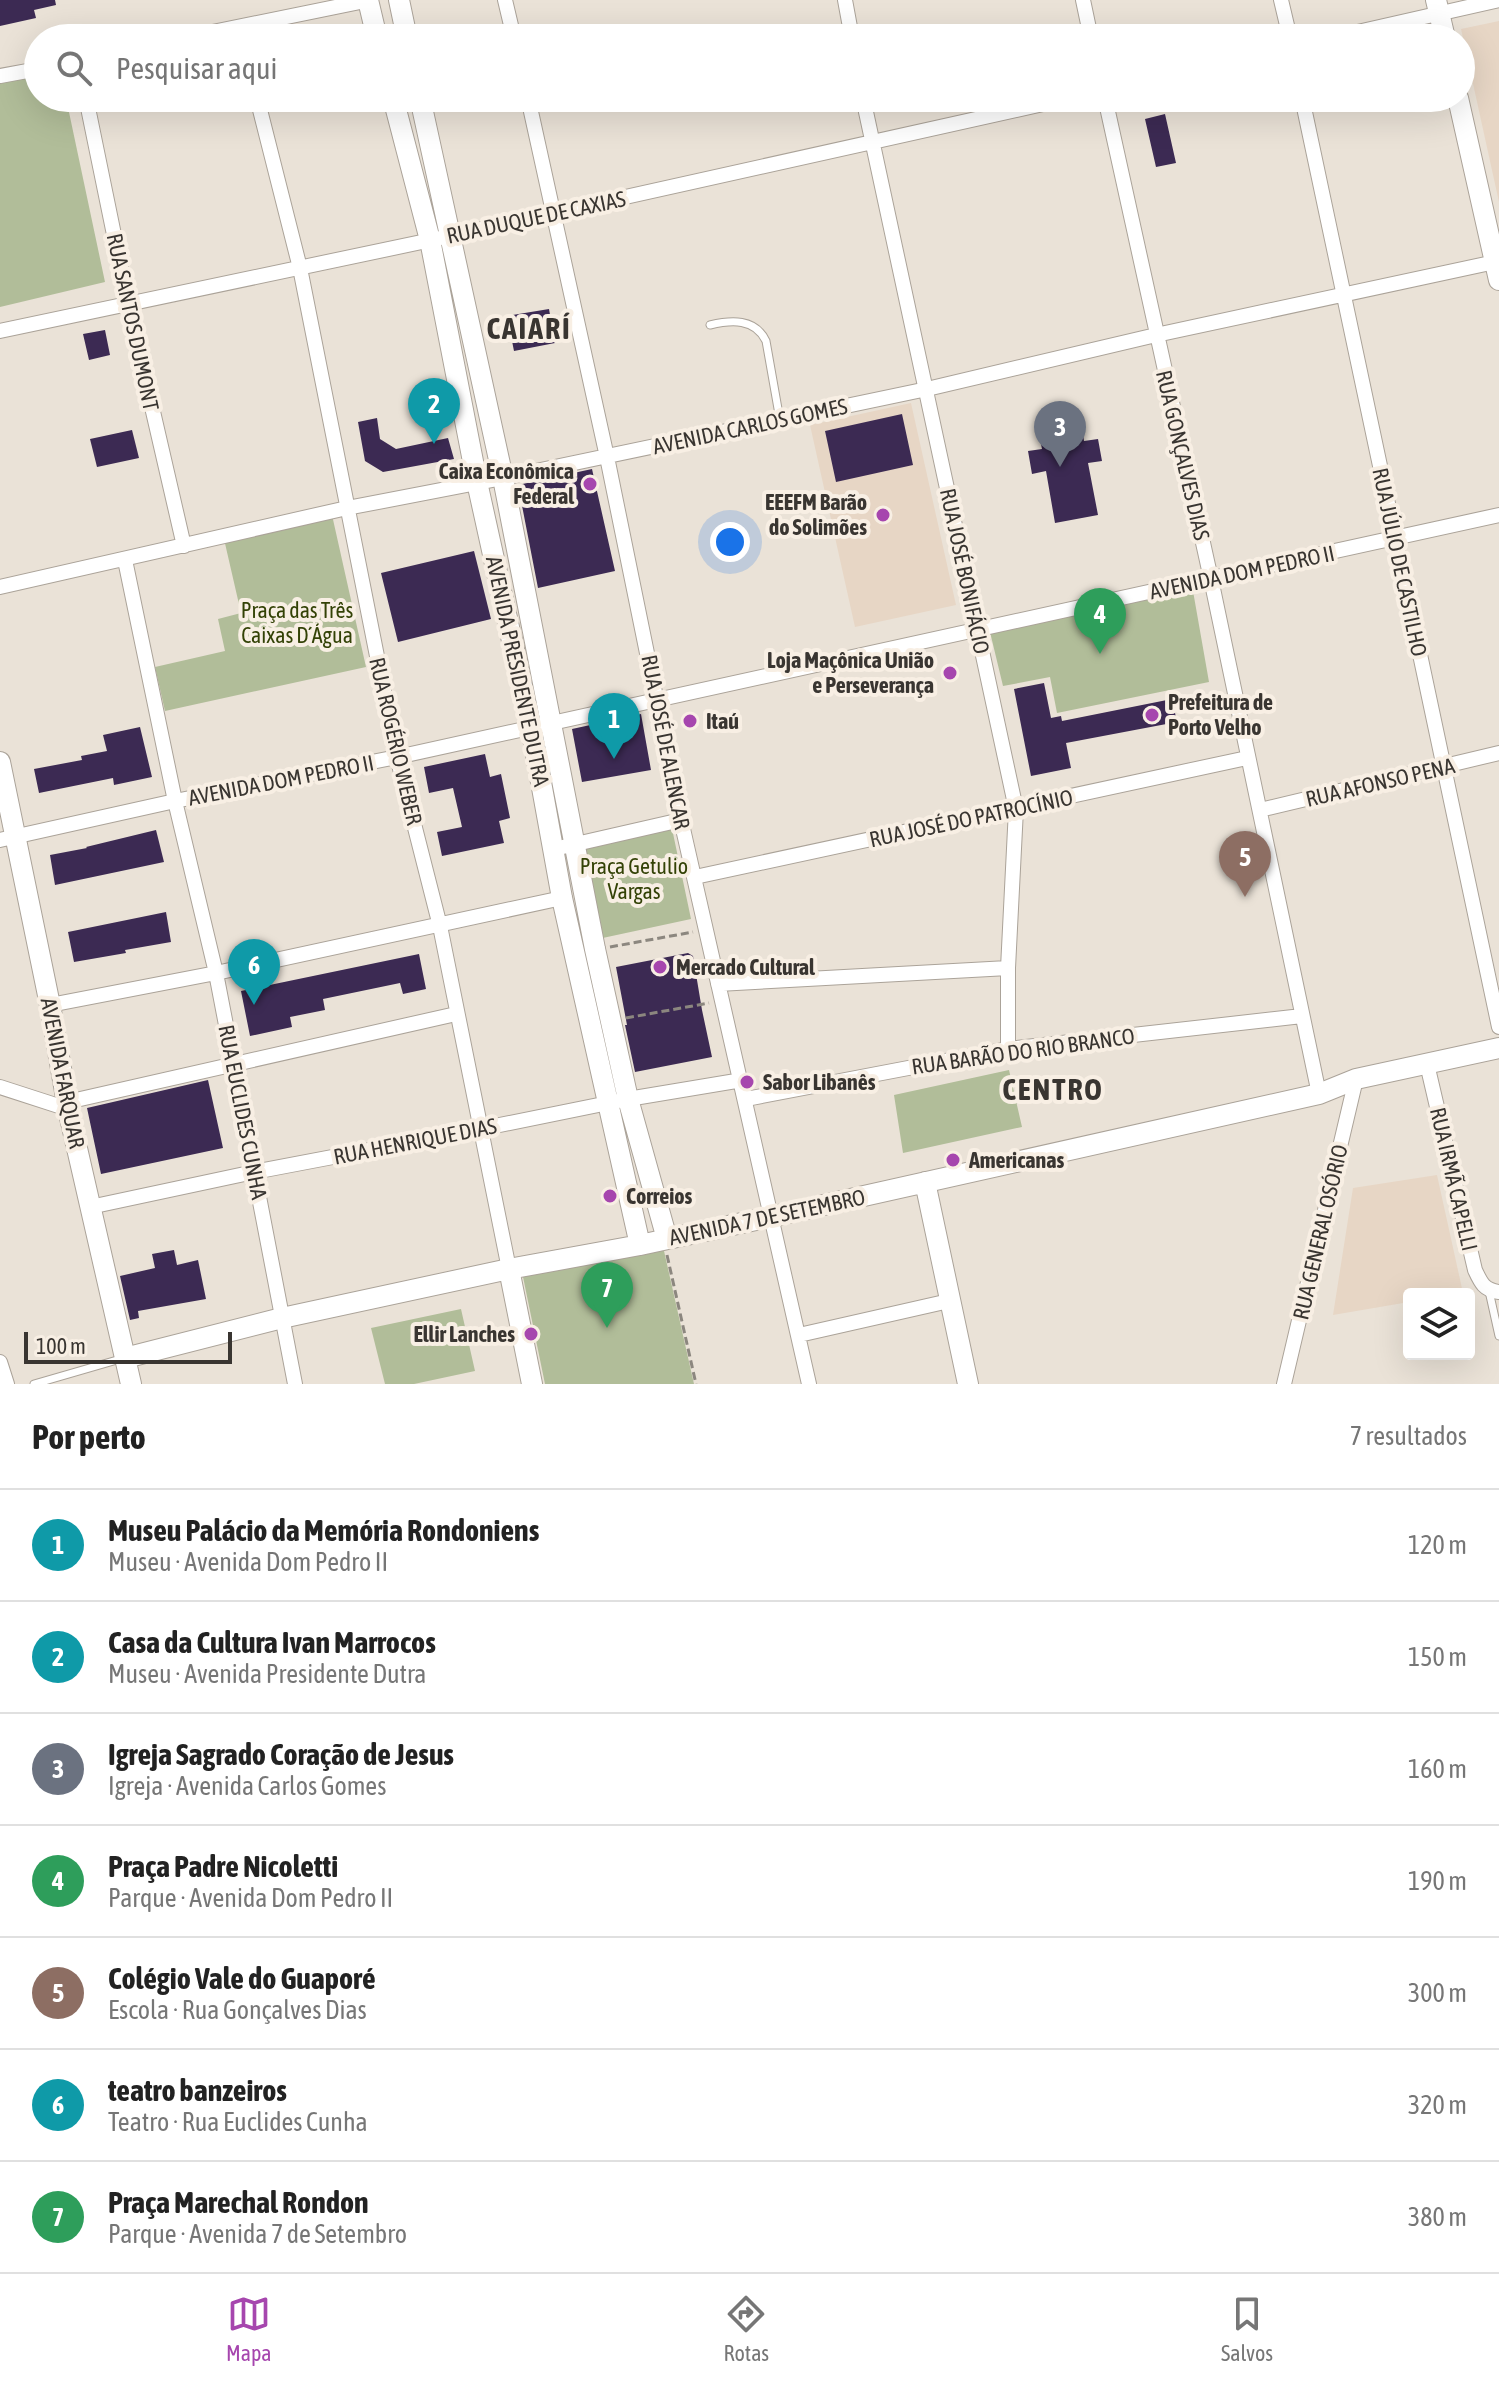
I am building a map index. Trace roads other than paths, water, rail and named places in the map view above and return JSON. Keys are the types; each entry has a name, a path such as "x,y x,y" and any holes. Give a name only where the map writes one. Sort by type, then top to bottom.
{"street":[{"path":"272,24 369,0 374,24"},
{"path":"399,0 404,24"},
{"path":"505,0 511,24"},
{"path":"845,0 849,24"},
{"path":"1083,0 1088,24"},
{"path":"1281,0 1287,24"},
{"path":"1378,24 1438,6 1499,0"},
{"path":"0,76 24,72"},
{"name":"RUA SANTOS DUMONT","path":"89,112 128,303 184,546"},
{"name":"RUA ROGÉRIO WEBER","path":"261,112 300,268 397,757 440,926 532,1384"},
{"name":"AVENIDA PRESIDENTE DUTRA","path":"397,112 430,240 477,482 541,725"},
{"name":"AVENIDA PRESIDENTE DUTRA","path":"423,112 503,478 541,725 564,847 595,949 611,1021 640,1245"},
{"name":"RUA JOSÉ DE ALENCAR","path":"531,112 607,457 681,820 809,1384"},
{"name":"RUA JOSÉ BONIFÁCIO","path":"866,112 1016,809 1008,968 1008,1049"},
{"name":"RUA DUQUE DE CAXIAS","path":"0,331 450,236 1007,112"},
{"name":"RUA GONÇALVES DIAS","path":"1108,112 1211,579 1319,1094"},
{"name":"RUA JÚLIO DE CASTILHO","path":"1305,112 1499,1027"},
{"path":"1461,112 1498,268"},
{"name":"AVENIDA CARLOS GOMES","path":"0,587 347,508 927,389 1156,335 1498,268"},
{"name":"AVENIDA DOM PEDRO II","path":"8,838 397,757 1499,515"},
{"name":"RUA EUCLIDES CUNHA","path":"125,560 175,801 235,1064 295,1384"},
{"name":"RUA AFONSO PENA","path":"1260,810 1499,753"},
{"name":"RUA JOSÉ DO PATROCÍNIO","path":"695,877 1247,758"},
{"name":"AVENIDA FARQUAR","path":"0,762 8,838 50,1005 68,1106 131,1384"},
{"path":"564,847 681,820"},
{"name":"AVENIDA PRESIDENTE DUTRA","path":"564,847 562,898 619,1100 665,1239"},
{"path":"50,1005 216,973 562,898"},
{"path":"718,984 1008,968"},
{"path":"0,1087 68,1106 456,1014"},
{"name":"RUA BARÃO DO RIO BRANCO","path":"746,1099 1008,1049 1302,1016"},
{"name":"AVENIDA 7 DE SETEMBRO","path":"125,1358 282,1318 770,1217 1319,1094 1356,1079 1499,1048"},
{"name":"RUA IRMÃ CAPELLI","path":"1427,1064 1475,1270 1481,1284 1494,1291"},
{"name":"RUA GENERAL OSÓRIO","path":"1284,1384 1356,1079"},
{"name":"RUA HENRIQUE DIAS","path":"90,1207 619,1100 742,1080"},
{"path":"925,1182 968,1384"},
{"path":"799,1335 949,1301"},
{"path":"0,1362 7,1384"}],"lane":[{"path":"710,325 740,321 762,334 766,341 780,420"},
{"path":"1494,1291 1499,1336"},
{"name":"AVENIDA 7 DE SETEMBRO","path":"34,1384 125,1358"}],"place":[{"name":"Casa da Cultura Ivan Marrocos","path":"434,444"},
{"name":"Igreja Sagrado Coração de Jesus","path":"1060,467"},
{"name":"Caixa Econômica Federal","path":"590,484"},
{"name":"EEEFM Barão do Solimões","path":"883,515"},
{"name":"Praça Padre Nicoletti","path":"1100,654"},
{"name":"Loja Maçônica União e Perseverança","path":"950,673"},
{"name":"Prefeitura de Porto Velho","path":"1152,715"},
{"name":"Itaú","path":"690,721"},
{"name":"Museu Palácio da Memória Rondoniens","path":"614,759"},
{"name":"Colégio Vale do Guaporé","path":"1245,897"},
{"name":"Mercado Cultural","path":"660,967"},
{"name":"teatro banzeiros","path":"254,1005"},
{"name":"Sabor Libanês","path":"747,1082"},
{"name":"Americanas","path":"953,1160"},
{"name":"Correios","path":"610,1196"},
{"name":"Praça Marechal Rondon","path":"607,1328"},
{"name":"Ellir Lanches","path":"531,1334"}],"district":[{"name":"CAIARÍ","path":"529,329"},
{"name":"CENTRO","path":"1053,1090"}],"park label":[{"name":"Praça das Três Caixas D´Água","path":"297,622"},
{"name":"Praça Getulio Vargas","path":"634,878"}]}
